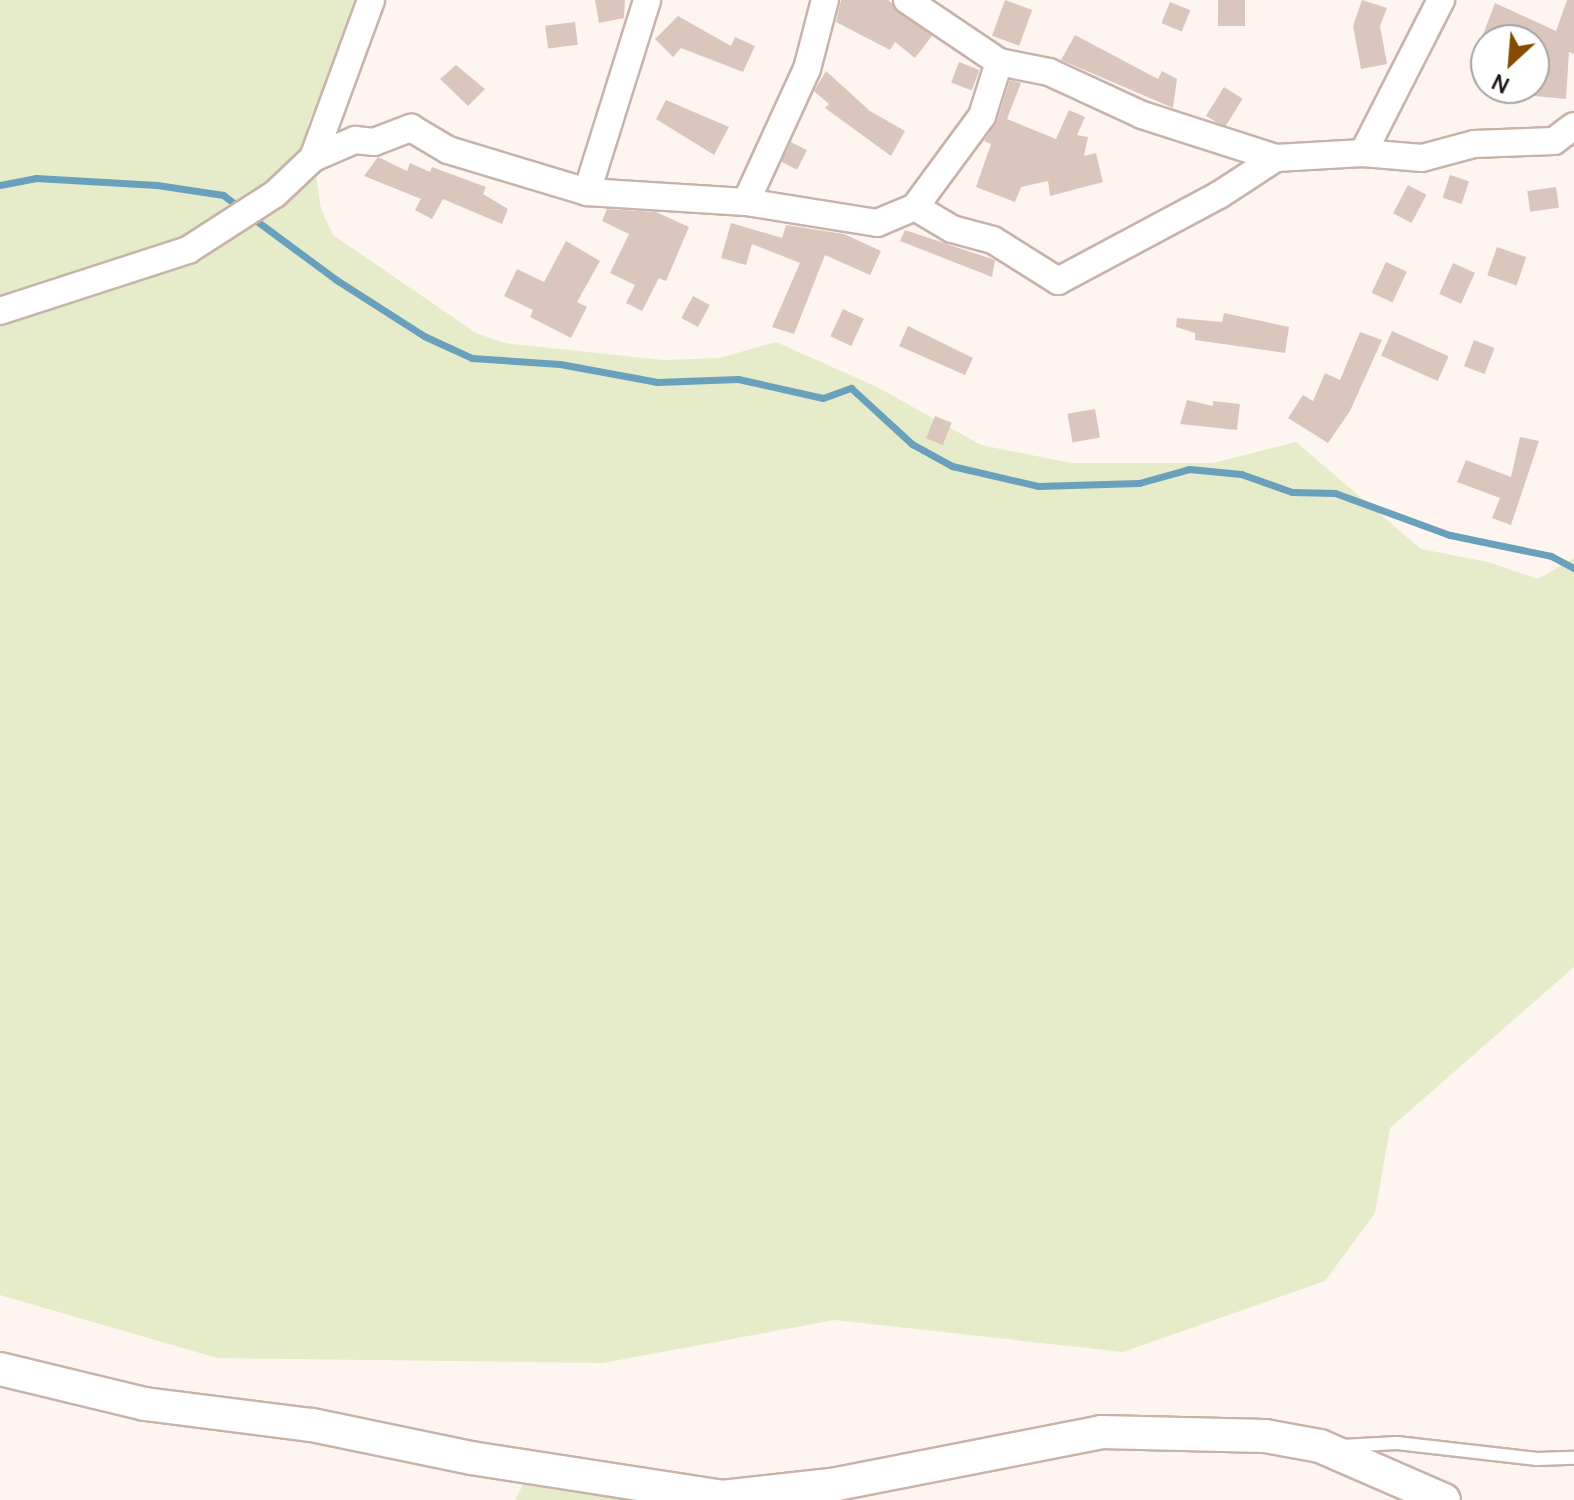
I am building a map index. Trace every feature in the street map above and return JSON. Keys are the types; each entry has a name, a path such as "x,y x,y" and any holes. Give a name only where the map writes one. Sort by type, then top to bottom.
{"street":[{"path":"313,158 371,0"},
{"path":"587,192 647,0"},
{"path":"746,202 807,69 825,0"},
{"path":"907,0 999,62 1049,72 1142,115 1276,158 1363,153 1422,158 1474,144 1554,141 1574,126"},
{"path":"1363,153 1441,0"},
{"path":"0,311 188,250 275,194 313,158 355,140 374,142 411,128 448,150 587,192 746,202 877,223 915,207 982,116 999,62"},
{"path":"915,207 952,229 993,240 1058,281 1219,195 1276,158"},
{"path":"0,1369 145,1404 312,1425 471,1458 722,1497 837,1484 1101,1432 1265,1436 1320,1446 1444,1500"}],"lane":[{"path":"1320,1446 1397,1443 1537,1459 1574,1458"}],"green space":[{"path":"0,0 367,0 308,123 321,209 333,235 476,333 504,343 663,360 719,358 776,342 877,387 981,445 1071,463 1213,463 1296,442 1421,549 1488,562 1538,579 1574,558 1574,967 1390,1128 1375,1213 1325,1281 1123,1352 834,1320 603,1363 217,1358 0,1295"},
{"path":"525,1481 625,1493 622,1500 515,1500"}],"building":[{"path":"595,0 625,0 624,18 599,23"},
{"path":"841,0 888,0 932,36 915,58 895,42 890,50 836,22"},
{"path":"1005,0 1032,10 1019,46 992,36"},
{"path":"1218,0 1245,0 1245,26 1218,26"},
{"path":"1362,0 1387,8 1380,26 1387,64 1361,69 1353,26"},
{"path":"1567,0 1574,0 1574,54 1569,52 1566,99 1550,98 1550,28 1556,31"},
{"path":"1170,2 1190,10 1182,32 1161,23"},
{"path":"1495,3 1541,24 1487,24"},
{"path":"678,16 731,46 735,37 755,46 743,72 681,48 673,57 655,39"},
{"path":"575,22 578,45 548,48 545,26"},
{"path":"1075,35 1158,79 1162,71 1177,79 1173,108 1061,60"},
{"path":"959,62 980,70 972,90 951,83"},
{"path":"456,65 485,89 468,106 440,79"},
{"path":"826,71 870,111 905,131 891,156 825,108 829,104 814,91"},
{"path":"1010,80 1021,83 1007,119 1056,139 1069,110 1085,117 1077,135 1088,137 1084,156 1096,153 1103,182 1050,196 1048,181 1021,187 1015,202 976,187 991,144 984,141 997,121"},
{"path":"1224,87 1243,99 1225,127 1206,116"},
{"path":"666,100 729,127 714,155 656,119"},
{"path":"791,142 807,150 797,170 781,162"},
{"path":"378,157 407,171 410,163 430,172 432,167 486,187 483,194 508,209 502,224 443,199 432,219 415,210 421,199 364,176"},
{"path":"1450,175 1469,181 1462,204 1443,198"},
{"path":"1408,185 1427,195 1412,223 1393,213"},
{"path":"1556,187 1559,208 1530,212 1527,191"},
{"path":"607,209 656,212 689,227 666,281 659,278 642,311 626,303 635,285 610,273 629,234 602,221"},
{"path":"731,223 782,238 786,225 844,234 881,251 870,275 825,255 794,334 772,327 800,263 752,244 746,265 721,258"},
{"path":"905,230 995,260 992,277 900,241"},
{"path":"566,241 600,261 577,302 587,307 571,338 530,317 533,310 504,296 517,269 544,282"},
{"path":"1497,247 1526,257 1517,285 1487,275"},
{"path":"1386,262 1407,272 1392,303 1372,293"},
{"path":"1453,263 1475,273 1461,304 1439,294"},
{"path":"693,296 710,305 698,327 681,318"},
{"path":"843,309 864,319 851,346 830,336"},
{"path":"1224,313 1289,327 1285,353 1195,340 1195,333 1176,327 1177,318 1222,322"},
{"path":"908,326 973,358 965,375 899,346"},
{"path":"1392,331 1449,356 1438,381 1381,356"},
{"path":"1360,332 1382,340 1350,411 1328,443 1288,418 1303,395 1313,401 1325,373 1340,380"},
{"path":"1474,340 1495,348 1485,374 1464,366"},
{"path":"1187,400 1213,406 1213,401 1240,404 1237,430 1180,424"},
{"path":"1095,409 1100,438 1072,442 1067,414"},
{"path":"935,416 952,423 943,445 926,438"},
{"path":"1520,437 1539,441 1511,525 1492,518 1500,498 1457,482 1466,460 1511,477"}],"waterway":[{"path":"0,185 36,178 157,185 223,195 240,208"},
{"path":"250,216 335,279 424,336 472,358 560,364 657,382 738,379 823,398 851,388 912,444 952,466 1038,486 1139,483 1189,469 1241,474 1292,492 1335,493 1450,535 1551,556 1574,568"}]}
